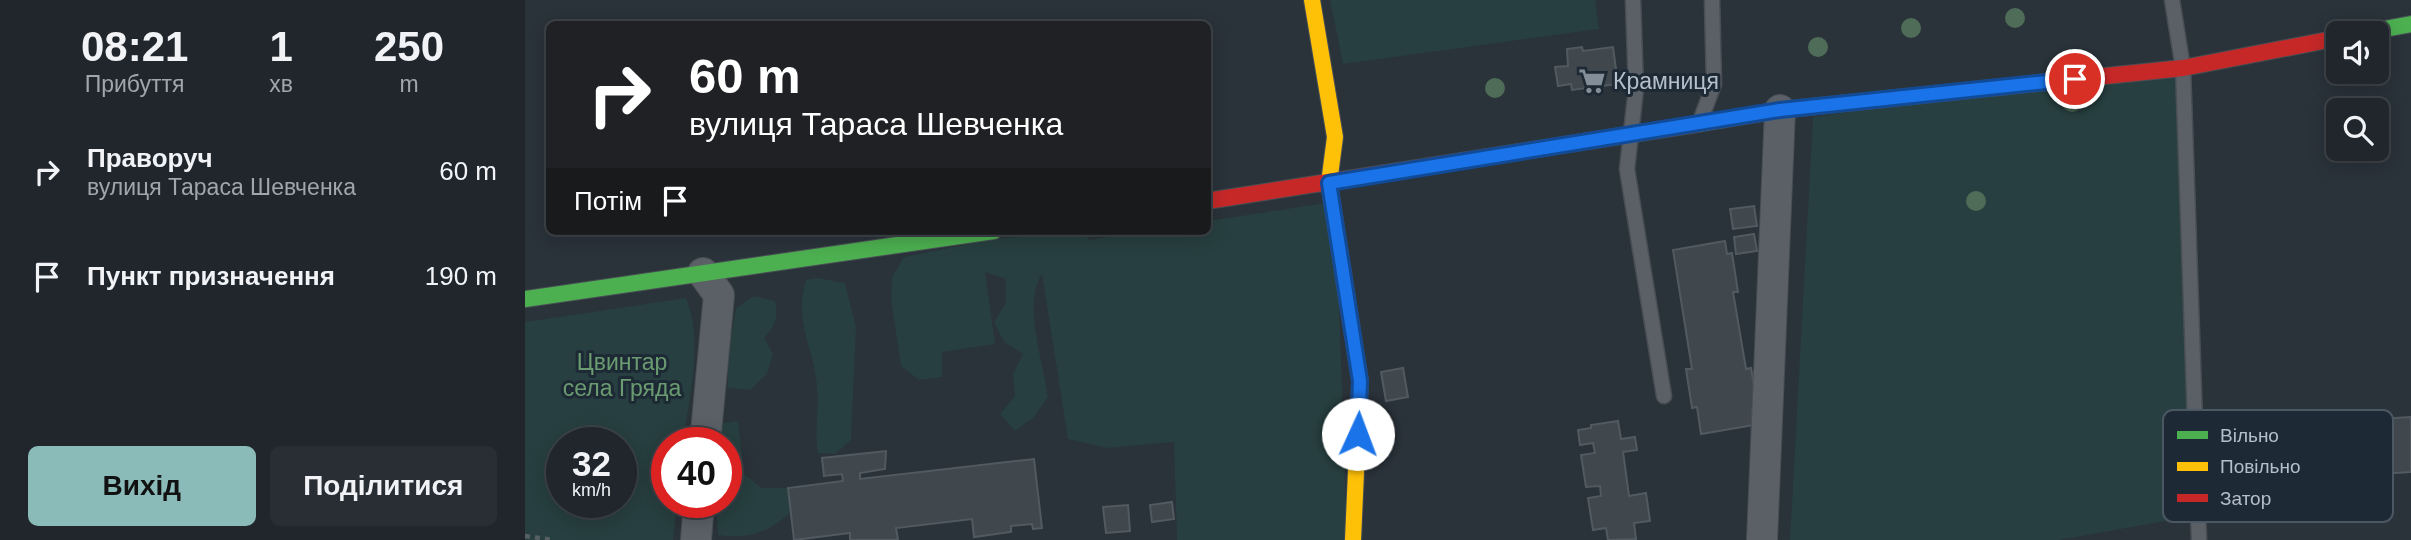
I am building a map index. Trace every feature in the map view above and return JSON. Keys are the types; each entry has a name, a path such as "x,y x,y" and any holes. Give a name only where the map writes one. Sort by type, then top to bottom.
{"street":[{"path":"1312,0 1335,137 1329,183 1360,381 1353,540"},
{"path":"2389,28 2411,24"},
{"path":"1211,200 1780,110 2183,68 2326,40"},
{"path":"1762,540 1780,110"},
{"path":"525,299 966,235"},
{"path":"703,273 719,295 707,427"},
{"path":"696,540 698,518"}],"lane":[{"path":"1633,0 1636,89 1627,169 1664,396"},
{"path":"1700,123 1714,84 1712,0"},
{"path":"2172,0 2183,68 2195,410"},
{"path":"2198,522 2199,540"}],"path":[{"path":"525,536 554,540"}],"green space":[{"path":"1330,0 1595,0 1599,29 1343,64"},
{"path":"2189,67 2188,410 2163,410 2163,521 2059,540 1790,540 1813,117"},
{"path":"1325,203 1336,210 1347,540 1177,540 1174,442 1107,448 1068,439 1042,274 1036,287 1034,317 1048,397 1034,417 1015,431 1000,414 1015,396 1013,374 1023,354 1004,342 994,322 1006,303 1006,279 985,272 995,344 942,352 942,377 919,380 901,366 891,299 892,277 904,257 993,239 1046,235 1086,235 1089,240 1121,235 1211,235 1211,221"},
{"path":"818,278 845,283 856,327 851,440 835,454 818,453 817,387 803,322 806,280"},
{"path":"754,296 775,301 775,321 764,338 773,354 767,374 750,390 728,388 728,353 736,308"},
{"name":"Цвинтар села Гряда","path":"686,298 694,332 695,351 685,427 651,427 651,518 675,518 673,540 525,540 525,322"},
{"path":"738,421 739,427 722,427 723,423"},
{"path":"742,456 744,474 762,488 788,488 793,510 777,523 750,535 718,535 717,518 742,518"}],"building":[{"path":"1582,47 1583,51 1613,47 1618,84 1572,90 1571,84 1558,86 1555,67 1568,66 1567,49"},
{"path":"1754,206 1757,226 1733,229 1730,209"},
{"path":"1754,234 1757,251 1736,254 1734,237"},
{"path":"1725,241 1727,254 1732,253 1738,292 1733,292 1746,369 1751,368 1758,409 1752,410 1754,425 1701,434 1697,407 1692,408 1686,369 1692,369 1673,250"},
{"path":"1403,368 1408,397 1386,401 1381,372"},
{"path":"2411,417 2411,472 2393,473 2393,418"},
{"path":"1618,421 1621,439 1635,437 1637,450 1623,452 1629,496 1646,493 1650,521 1634,523 1636,539 1608,540 1606,528 1593,530 1588,498 1601,496 1600,486 1586,487 1581,455 1595,453 1593,443 1580,445 1578,430"},
{"path":"886,451 885,469 860,473 860,479 1034,459 1042,528 1033,529 1032,524 1011,526 1011,532 974,537 972,519 896,528 898,540 850,540 850,533 794,540 788,488 843,481 842,474 824,476 822,458"},
{"path":"1172,502 1174,519 1152,522 1150,505"},
{"path":"1128,505 1130,531 1106,533 1103,507"}],"traffic: fast":[{"path":"2389,28 2411,24"},
{"path":"525,299 966,235"}],"traffic: slow":[{"path":"1312,0 1335,137 1329,183 1360,381 1353,540"},
{"path":"1697,124 1780,110 2086,78"}],"traffic: jam":[{"path":"2086,78 2183,68 2326,40"},
{"path":"1211,200 1697,124"}],"place":[{"name":"Крамниця","path":"1592,81"}],"route":[{"path":"1358,434 1360,381 1329,183 1780,110 2075,79"}]}
